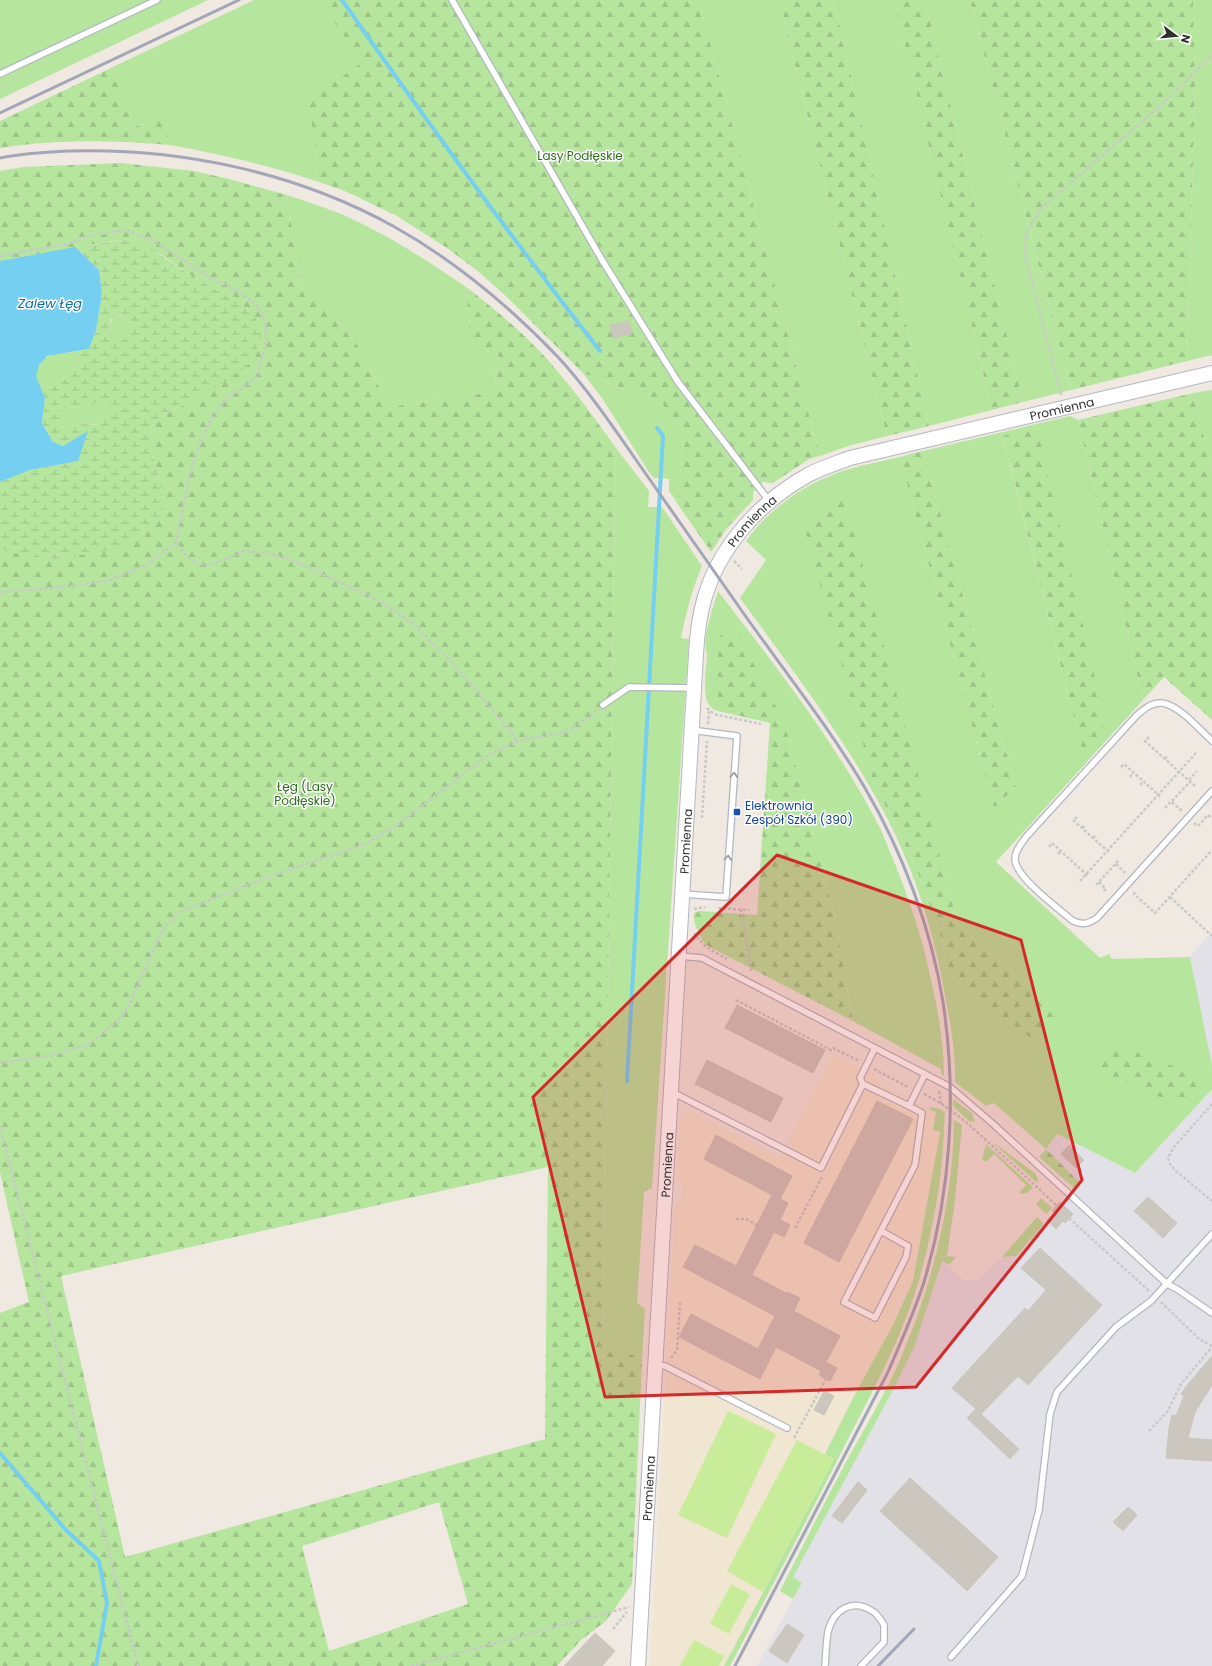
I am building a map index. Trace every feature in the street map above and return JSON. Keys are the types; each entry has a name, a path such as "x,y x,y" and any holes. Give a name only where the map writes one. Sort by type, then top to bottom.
{"street":[{"name":"Promienna","path":"638,1666 691,730 698,634 704,600 709,585 724,555 737,535 753,517 780,493 810,474 850,458 1212,373"}],"lane":[{"path":"0,74 157,0"},
{"path":"452,0 602,260 678,382 770,502"},
{"path":"603,706 630,687 694,688"},
{"path":"1212,741 1172,706 1161,703 1147,706 1137,715 1026,837 1018,849 1015,859 1017,867 1023,878 1073,921 1082,925 1090,923 1097,918 1212,791"},
{"path":"682,894 726,897 737,736 708,731 691,730"},
{"path":"678,956 702,958 950,1087 992,1123 1167,1284 1177,1289 1212,1313"},
{"path":"875,1048 860,1078 863,1084 922,1113 915,1165 844,1302 874,1318 906,1257 908,1246 881,1231"},
{"path":"909,1106 925,1074"},
{"path":"670,1091 821,1168 863,1084"},
{"path":"951,1657 1022,1576 1039,1510 1050,1414 1057,1392 1116,1327 1155,1296 1212,1234"},
{"path":"655,1365 665,1366 787,1428"},
{"path":"825,1666 828,1632 833,1618 843,1608 858,1605 873,1611 884,1625 884,1642 861,1666"}],"path":[{"path":"1064,407 1025,254 1026,233 1042,207 1159,107 1212,56"},
{"path":"0,256 70,243 91,235 126,230 153,240 207,276 240,292 259,308 265,322 267,339 257,376 247,385 229,396 213,416 201,441 190,474 176,543 148,564 107,581 65,587 0,592"},
{"path":"176,543 189,559 198,564 210,565 244,551 282,557 294,561 382,602 416,626 461,672 518,741"},
{"path":"731,558 742,569"},
{"path":"704,704 709,711 718,716 761,724"},
{"path":"0,1063 54,1054 84,1046 107,1030 122,1016 132,1001 164,927 182,911 265,878 365,844 396,826 488,756 518,741 570,731 603,706"},
{"path":"702,826 709,711"},
{"path":"1149,737 1146,741 1196,787"},
{"path":"1080,881 1159,796 1196,753"},
{"path":"1165,759 1168,755"},
{"path":"1121,767 1124,764 1159,796"},
{"path":"1165,808 1197,771"},
{"path":"1130,777 1133,773"},
{"path":"1140,785 1143,782"},
{"path":"1076,817 1073,820 1108,852"},
{"path":"1093,838 1096,834"},
{"path":"1049,847 1052,843 1070,862 1087,875"},
{"path":"1116,864 1140,886 1134,894 1155,913 1212,850"},
{"path":"1058,854 1061,851"},
{"path":"1096,885 1118,861"},
{"path":"1099,882 1106,889 1103,891"},
{"path":"1170,897 1212,936"},
{"path":"692,910 703,906 749,910"},
{"path":"740,909 751,971"},
{"path":"691,928 694,934 706,947 732,961"},
{"path":"744,968 758,975"},
{"path":"1212,1104 1174,1147 1168,1158 1170,1164 1175,1170 1212,1201"},
{"path":"0,1126 138,1666"},
{"path":"795,1228 825,1171 821,1168"},
{"path":"1070,1218 1200,1339 1212,1347 1181,1384 1167,1412 1150,1431"},
{"path":"736,1219 746,1219 757,1225"},
{"path":"794,1438 826,1379"},
{"path":"411,1666 631,1606 613,1629"}],"highlighted area":[{"path":"777,855 1021,940 1082,1180 916,1387 605,1397 533,1097"}],"shaded area":[{"path":"1212,932 1212,1065 1190,957"},
{"path":"834,1054 874,1074 879,1084 936,1112 933,1130 940,1132 913,1281 834,1459 724,1666 650,1666 675,1205 682,1199 683,1184 677,1176 680,1118 690,1111 779,1158"},
{"path":"1212,1089 1212,1666 757,1666 802,1583 792,1577 894,1388 915,1345 942,1261 965,1281 980,1279 1002,1257 1016,1256 1054,1213 1052,1211 1060,1202 1063,1204 1080,1183 1046,1149 1057,1134 1135,1173"}],"green space":[{"path":"0,0 208,0 0,99"},
{"path":"254,0 377,0 546,292 315,147 316,181 243,160 170,145 165,117 134,127 113,67"},
{"name":"Lasy Podłęskie","path":"320,0 699,0 820,456 809,459 773,483 763,482 753,492 753,500 727,528 711,552 677,503 684,442 663,405 583,373 508,298 479,272 447,248 397,216 345,191 316,181 315,147 309,101 361,63"},
{"path":"699,0 779,0 887,436 848,446 820,456"},
{"path":"779,0 834,0 929,426 887,436"},
{"path":"834,0 894,0 992,410 929,426"},
{"path":"894,0 925,0 1023,402 992,410"},
{"path":"925,0 970,0 1071,390 1023,402"},
{"path":"970,0 1193,0 1195,91 1187,361 1071,390"},
{"path":"1193,0 1212,0 1212,355 1187,361 1195,91"},
{"path":"113,67 134,127 165,117 170,145 85,141 42,143 0,148 0,121"},
{"name":"Łęg (Lasy Podłęskie)","path":"121,163 194,171 287,195 299,275 362,351 389,407 493,392 499,356 470,342 466,287 509,322 553,366 592,414 616,448 602,1339 642,1360 632,1584 606,1621 581,1640 557,1666 0,1666 0,1313 29,1302 0,1172 0,550 56,559 132,541 154,525 164,500 151,447 150,428 167,412 198,399 236,300 194,278 162,255 130,239 0,261 0,171 23,167","holes":["548,1167 545,1439 125,1557 61,1276","439,1502 468,1604 329,1651 302,1546"]},
{"path":"287,195 336,212 370,228 419,256 466,287 470,342 499,356 493,392 389,407 362,351 299,275"},
{"path":"130,239 146,245 194,278 236,300 256,319 260,338 256,356 244,369 198,399 167,412 150,428 151,447 164,500 163,513 154,525 132,541 116,549 56,559 0,550 0,482 30,470 77,461 87,432 63,446 53,442 42,423 45,398 40,386 53,387 74,371 79,361 73,352 89,349 96,330 102,294 99,270 75,247","holes":["122,315 130,321 133,331 125,339 115,337 109,329 111,319","96,403 108,407 108,415 100,425 82,424 65,427 60,426 60,415 65,408 82,407"]},
{"path":"122,315 130,321 133,331 125,339 115,337 109,329 112,319"},
{"path":"73,352 79,361 74,371 53,387 40,386 35,376 44,359 48,356"},
{"path":"583,373 663,405 684,442 677,503 669,491 669,479 654,478 649,472 602,398"},
{"path":"1212,390 1212,469 1193,393"},
{"path":"1193,393 1212,469 1212,720 1164,677 1143,700 1078,420"},
{"path":"96,403 108,407 108,416 100,425 82,424 65,427 60,426 60,415 65,408 82,407"},
{"path":"1070,416 1078,420 1143,700 996,862 1100,958 1109,954 1112,959 1190,957 1212,1065 1212,1089 1135,1173 1057,1134 1046,1149 994,1103 986,1106 955,1082 954,1051 942,977 923,905 906,858 869,785 835,730 740,598 766,560 746,541 756,528 779,506 805,488 834,474 855,467 900,457 994,808 1016,787 923,451","holes":["1037,427 1083,754 1003,437","918,779 958,925 1059,1013 948,976 940,933 916,868 873,781"]},
{"path":"1037,427 1104,716 1102,734 1083,754 1003,436"},
{"path":"616,448 649,491 648,507 662,507 702,566 695,583 681,638 689,639 652,1188 644,1192 637,1303 645,1309 642,1360 602,1339"},
{"path":"923,451 1016,787 994,808 900,457"},
{"path":"844,495 958,925 1059,1013 1038,1043 948,976 940,933 916,868 873,781 803,522"},
{"path":"718,591 804,705 844,765 881,830 909,901 926,957 940,1023 944,1076 941,1074 941,1069 853,1021 834,913 785,724 718,638 718,711 712,708 707,701 705,688 707,653 706,640"},
{"path":"734,626 785,724 834,913 853,1021 706,945 696,926 694,913 699,911 757,915 770,723 718,711 718,638"},
{"path":"1110,1042 1208,1079 1182,1107 1099,1070"},
{"path":"953,1099 972,1113 975,1123 972,1121 970,1122 953,1106"},
{"path":"930,1107 940,1109 945,1112 940,1179 925,1258 906,1319 876,1385 787,1558 730,1666 724,1666 834,1459 825,1454 854,1396 894,1323 913,1281 940,1132 933,1130 936,1112 930,1110"},
{"path":"954,1120 962,1125 955,1200 947,1256 956,1257 949,1265 942,1261 915,1345 894,1388 793,1577 802,1583 793,1599 780,1591 837,1478 896,1369 920,1309 938,1247 944,1216 953,1152"},
{"path":"990,1140 1036,1174 1038,1180 1037,1183"},
{"path":"986,1144 1033,1187 1027,1193 1019,1193 1026,1185 994,1154 986,1162 982,1159"},
{"path":"1046,1149 1080,1183 1075,1189 1039,1157"},
{"path":"1041,1198 1052,1208 1046,1214 1036,1204"},
{"path":"1037,1217 1044,1224 1016,1256 1002,1257"},
{"path":"728,1411 776,1434 727,1538 678,1515"},
{"path":"797,1440 834,1459 763,1592 727,1571"},
{"path":"731,1584 750,1594 729,1634 710,1624"},
{"path":"694,1640 724,1656 719,1666 680,1666"}],"water":[{"name":"Zalew Łęg","path":"75,247 99,270 102,294 96,330 89,349 47,356 39,365 36,376 45,398 42,423 53,442 63,446 88,431 78,461 30,470 0,482 0,261"}],"building":[{"path":"629,321 632,334 613,338 610,325"},
{"path":"737,1005 825,1050 813,1073 725,1028"},
{"path":"707,1060 783,1098 771,1122 695,1084"},
{"path":"877,1101 913,1119 839,1262 804,1243"},
{"path":"716,1135 792,1176 780,1199 788,1203 780,1220 790,1225 784,1237 774,1232 752,1275 786,1293 787,1292 800,1298 794,1311 840,1336 826,1362 837,1368 830,1381 819,1375 821,1371 776,1347 760,1379 679,1337 691,1314 758,1349 775,1316 683,1267 695,1245 736,1266 772,1195 704,1159"},
{"path":"1069,1145 1084,1160 1076,1168 1061,1154"},
{"path":"1148,1197 1177,1223 1163,1238 1134,1211"},
{"path":"1060,1202 1073,1214 1065,1223 1063,1221 1056,1229 1047,1220 1054,1213 1052,1211"},
{"path":"1040,1248 1102,1305 1028,1385 1018,1376 981,1414 1019,1449 1010,1459 967,1418 976,1409 952,1388 1025,1308 1028,1311 1046,1290 1021,1268"},
{"path":"1212,1356 1212,1385 1195,1412 1188,1438 1212,1440 1212,1461 1166,1458 1172,1415 1176,1416 1184,1396 1181,1394"},
{"path":"824,1391 834,1396 824,1415 814,1410"},
{"path":"910,1478 998,1557 967,1591 880,1511"},
{"path":"858,1482 867,1490 842,1523 832,1516"},
{"path":"1128,1507 1137,1515 1123,1531 1113,1522"},
{"path":"787,1624 804,1635 787,1663 769,1651"},
{"path":"595,1633 615,1651 602,1666 564,1666"}],"waterway":[{"path":"342,0 469,177 600,351"},
{"path":"627,1081 663,436 657,428"},
{"path":"0,1453 65,1529 99,1561 107,1603 96,1666"}],"railway":[{"path":"0,113 239,0"},
{"path":"0,158 44,152 112,151 195,159 236,167 317,191 356,207 416,239 459,269 521,320 540,338 594,400 744,614 837,743 865,788 892,838 914,892 923,919 938,974 943,1002 950,1072 950,1108 946,1178 940,1213 924,1282 912,1316 888,1372 735,1666"},
{"path":"878,1666 914,1629"}],"place":[{"name":"Elektrownia Zespół Szkół (390)","path":"737,812"}]}
